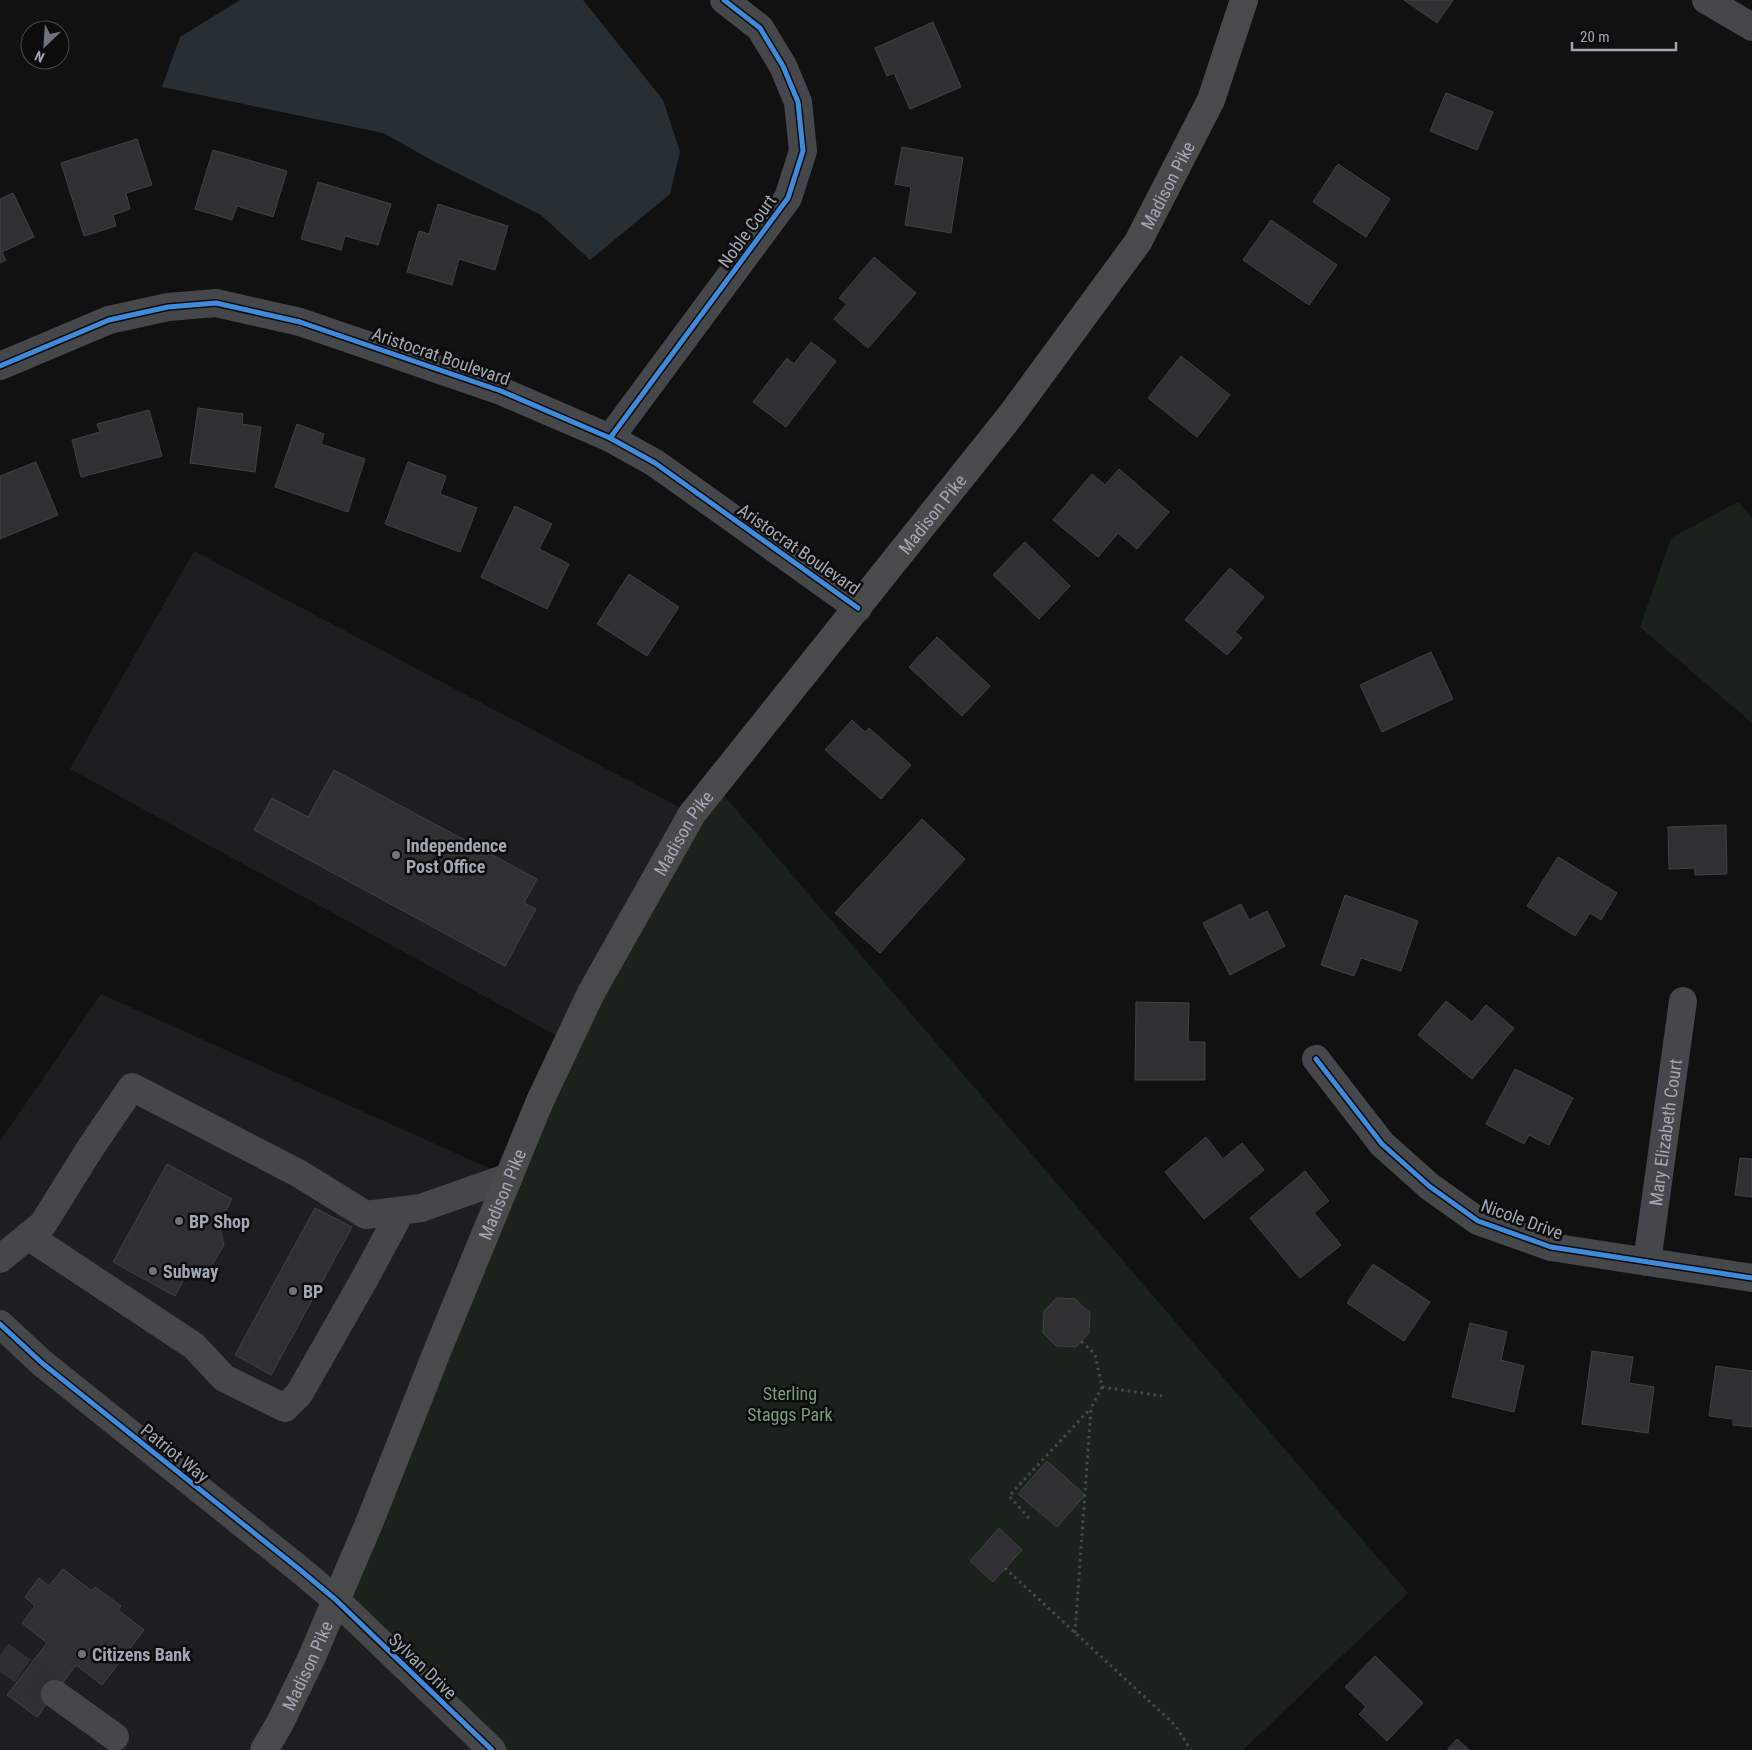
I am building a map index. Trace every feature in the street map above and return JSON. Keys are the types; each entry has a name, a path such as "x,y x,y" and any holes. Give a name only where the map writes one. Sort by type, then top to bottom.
{"main road":[{"name":"Madison Pike","path":"264,1750 280,1723 311,1659 370,1521 438,1349 540,1101 591,992 692,814 1011,415 1138,242 1211,100 1244,0"}],"street":[{"name":"Noble Court","path":"610,438 788,198 803,151 798,102 784,66 760,28 724,0"},
{"path":"1706,0 1752,28"},
{"name":"Aristocrat Boulevard","path":"0,366 108,320 168,307 216,303 300,322 501,391 610,438 654,463 858,608"},
{"name":"Mary Elizabeth Court","path":"1647,1262 1683,1001"},
{"name":"Nicole Drive","path":"1316,1059 1382,1144 1429,1186 1478,1221 1551,1247 1752,1278"},
{"path":"0,1259 43,1224 132,1086 298,1173 366,1215 421,1208 509,1177"},
{"path":"28,1236 194,1346 224,1378 285,1408 299,1394 401,1211"},
{"name":"Patriot Way","path":"0,1324 42,1363 336,1600"},
{"name":"Sylvan Drive","path":"336,1600 492,1750"},
{"path":"55,1694 116,1737"}],"path":[{"path":"1029,1518 1009,1496 1092,1408 1102,1387 1095,1354 1081,1341"},
{"path":"1102,1387 1162,1396"},
{"path":"1075,1633 1092,1408"},
{"path":"1005,1568 1175,1725 1191,1750"}],"shaded area":[{"path":"240,0 583,0 663,100 680,152 670,194 590,260 541,215 435,162 383,133 162,87 180,37"},
{"path":"194,551 692,814 568,1042 70,769"},
{"path":"101,994 509,1177 492,1750 0,1750 0,1141"}],"green space":[{"path":"1738,502 1752,518 1752,723 1640,627 1671,538"},
{"name":"Sterling Staggs Park","path":"715,785 1408,1593 1243,1750 492,1750 336,1600 540,1101"}],"building":[{"path":"1404,0 1453,0 1437,23"},
{"path":"933,22 961,87 910,109 894,73 887,76 875,48"},
{"path":"1446,93 1493,112 1477,150 1430,131"},
{"path":"137,139 152,185 126,193 130,209 113,215 116,226 84,236 61,163"},
{"path":"902,147 963,158 951,233 905,225 911,187 895,184"},
{"path":"213,150 287,171 273,217 237,206 232,220 195,209"},
{"path":"1338,164 1390,199 1366,237 1313,202"},
{"path":"318,182 391,204 378,245 345,236 341,250 301,239"},
{"path":"13,193 34,237 2,252 6,260 0,263 0,199"},
{"path":"438,204 508,226 495,270 459,259 452,285 407,272 419,231 429,234"},
{"path":"1271,220 1337,265 1309,305 1243,260"},
{"path":"874,257 916,293 868,348 834,319 847,304 839,298"},
{"path":"811,342 836,361 786,427 753,402 787,358 794,364"},
{"path":"1181,356 1230,395 1197,437 1148,398"},
{"path":"198,408 243,414 242,424 261,427 255,472 190,463"},
{"path":"149,410 162,456 81,477 72,440 100,432 97,424"},
{"path":"297,424 324,434 321,444 365,459 348,512 275,487"},
{"path":"36,462 58,515 0,539 0,476"},
{"path":"408,462 446,476 440,494 477,508 460,552 385,524"},
{"path":"1119,469 1169,512 1137,549 1118,533 1098,557 1053,520 1092,474 1105,485"},
{"path":"515,506 552,524 539,549 569,564 547,609 481,577"},
{"path":"1025,542 1070,586 1039,619 993,575"},
{"path":"1230,568 1264,597 1235,632 1242,638 1227,655 1185,620"},
{"path":"629,574 679,607 647,656 597,624"},
{"path":"937,637 990,686 962,716 909,667"},
{"path":"1431,652 1453,699 1382,732 1360,685"},
{"path":"852,720 865,732 869,728 911,765 881,799 825,750"},
{"name":"Independence Post Office","path":"334,770 537,879 524,903 536,909 505,966 254,830 272,798 308,817"},
{"path":"922,819 965,859 880,953 835,913"},
{"path":"1726,825 1727,874 1695,875 1695,868 1669,869 1668,827"},
{"path":"1558,857 1617,893 1601,920 1590,913 1575,936 1527,906"},
{"path":"1345,895 1418,921 1401,971 1361,958 1354,976 1321,965"},
{"path":"1241,904 1249,920 1267,911 1285,946 1230,975 1203,923"},
{"path":"1446,1001 1472,1022 1486,1005 1514,1028 1472,1079 1418,1035"},
{"path":"1136,1002 1189,1003 1188,1042 1205,1042 1205,1080 1135,1080"},
{"path":"1515,1069 1573,1098 1549,1145 1529,1135 1524,1144 1486,1124"},
{"path":"1206,1137 1223,1159 1242,1143 1264,1170 1204,1219 1165,1172"},
{"path":"1740,1158 1752,1159 1752,1197 1735,1195"},
{"path":"167,1164 232,1199 219,1223 224,1245 210,1268 187,1274 175,1296 113,1262"},
{"path":"1305,1171 1329,1201 1314,1213 1341,1245 1300,1278 1250,1218"},
{"name":"BP","path":"315,1208 352,1227 271,1375 235,1355"},
{"path":"1373,1264 1430,1302 1404,1341 1347,1303"},
{"path":"1057,1298 1075,1299 1090,1313 1089,1333 1076,1347 1056,1346 1043,1333 1044,1311"},
{"path":"1470,1323 1507,1332 1501,1360 1524,1366 1514,1412 1452,1397"},
{"path":"1592,1351 1633,1357 1629,1383 1654,1387 1648,1433 1582,1424"},
{"path":"1716,1366 1752,1371 1752,1427 1733,1425 1733,1419 1709,1416"},
{"path":"1047,1461 1085,1495 1057,1527 1018,1494"},
{"path":"999,1528 1022,1550 993,1582 970,1561"},
{"name":"Citizens Bank","path":"63,1569 92,1591 95,1587 121,1606 118,1610 144,1630 102,1685 76,1665 37,1717 7,1695 47,1643 22,1623 35,1606 25,1597 39,1578 49,1586"},
{"path":"1375,1656 1423,1703 1387,1741 1359,1714 1366,1707 1345,1687"},
{"path":"1457,1739 1469,1750 1447,1750"}],"tunnel":[{"path":"0,1655 55,1694"}],"cycle path":[{"path":"610,438 788,198 803,151 798,102 783,66 760,28 724,0"},
{"path":"0,366 109,320 168,307 216,303 300,322 501,391 610,438 655,463 858,608"},
{"path":"1316,1059 1382,1144 1429,1186 1478,1221 1551,1247 1752,1278"},
{"path":"0,1324 42,1363 336,1600 492,1750"}],"place":[{"name":"Independence Post Office","path":"396,855"},
{"name":"BP Shop","path":"179,1221"},
{"name":"Subway","path":"153,1271"},
{"name":"BP","path":"293,1291"},
{"name":"Citizens Bank","path":"82,1654"}]}
